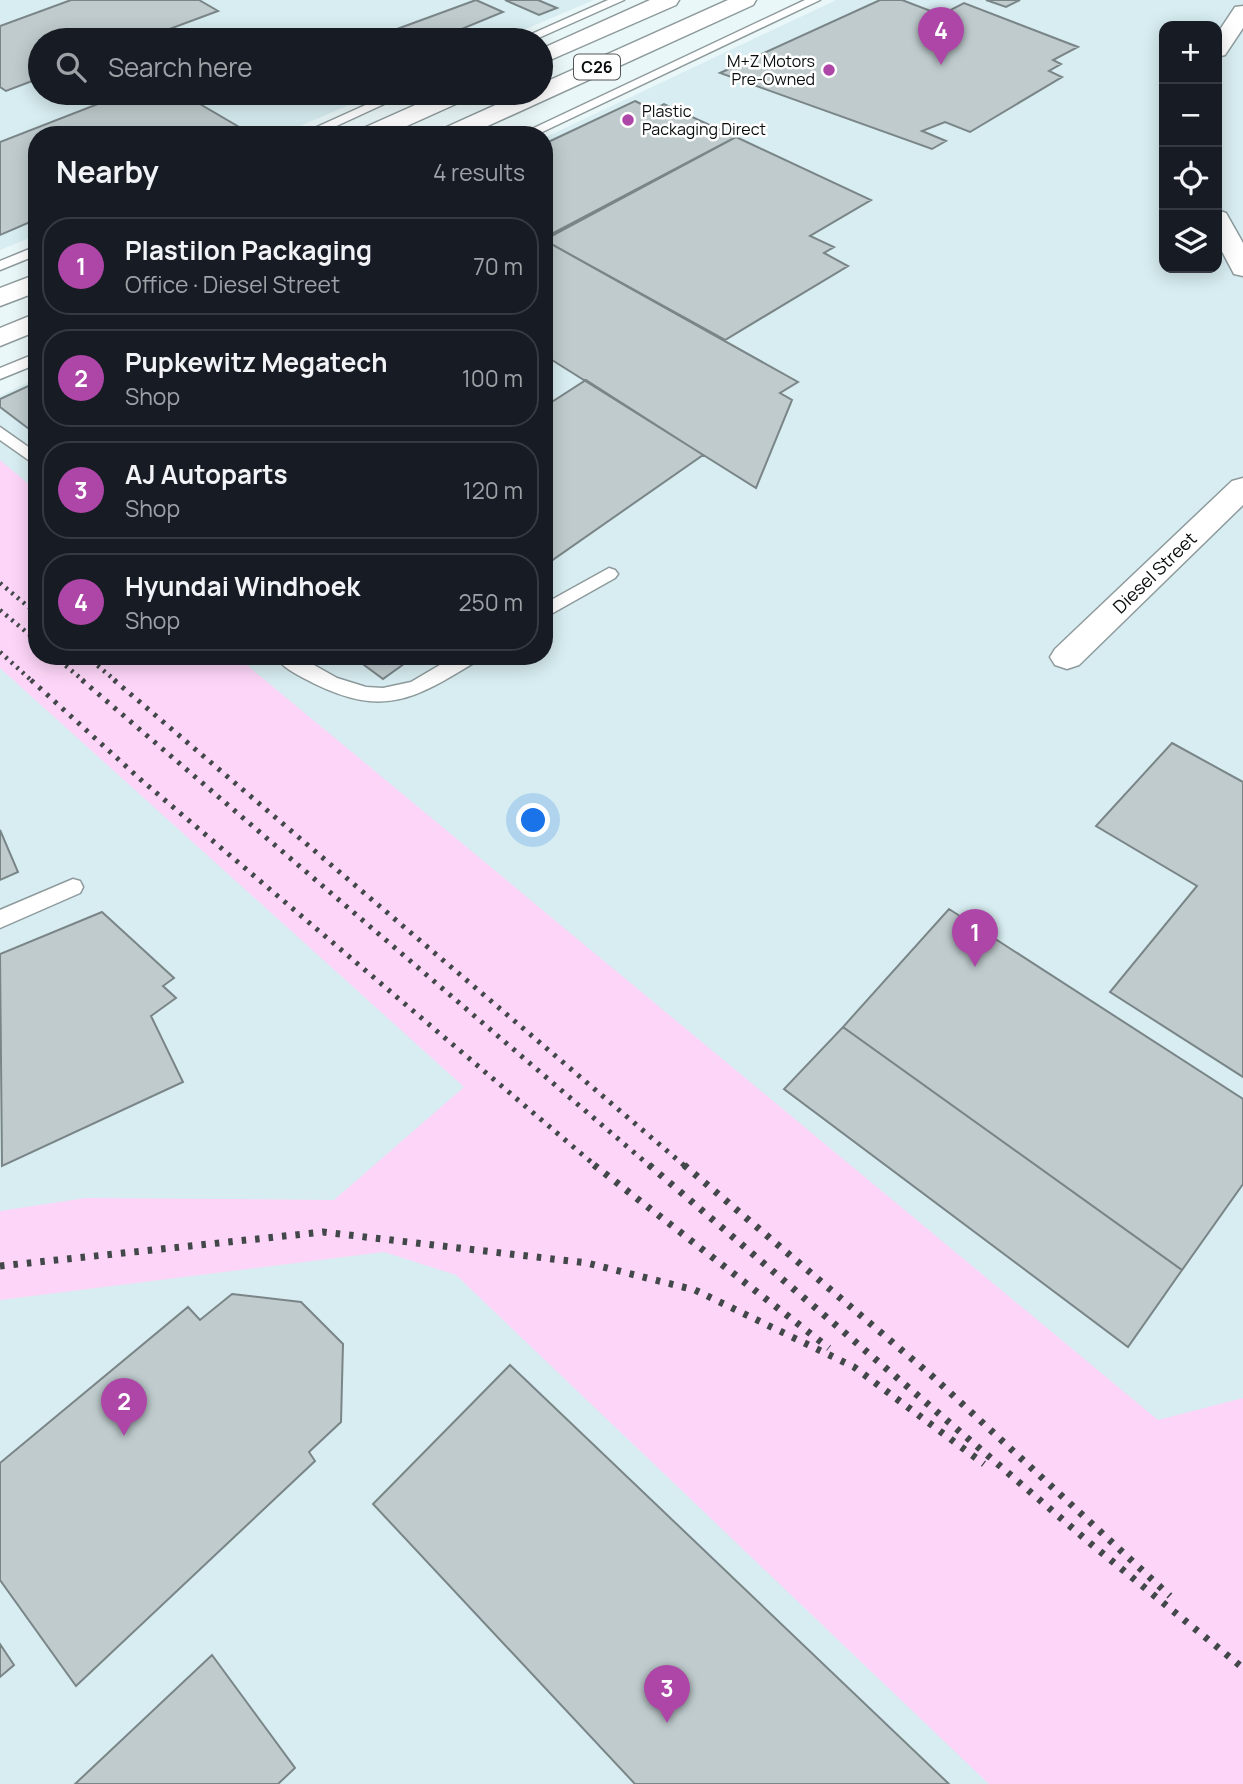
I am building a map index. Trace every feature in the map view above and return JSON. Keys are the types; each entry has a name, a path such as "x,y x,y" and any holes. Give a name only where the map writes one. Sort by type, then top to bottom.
{"main road":[{"name":"C26","path":"553,52 668,0"},
{"name":"C26","path":"553,87 746,0"},
{"path":"1222,43 1243,12"},
{"path":"387,126 434,105"},
{"name":"C26","path":"468,126 514,105"},
{"path":"1222,228 1243,268"},
{"path":"0,298 28,286"},
{"path":"0,338 28,325"},
{"name":"Diesel Street","path":"1067,657 1243,488"}],"lane":[{"path":"552,28 618,0"},
{"path":"544,126 814,0"},
{"path":"326,126 374,105"},
{"path":"0,266 28,254"},
{"path":"0,374 28,362"},
{"path":"0,432 28,454"},
{"path":"553,607 609,574"},
{"path":"299,665 326,682 358,693 387,694 415,688 455,665"},
{"path":"0,919 73,887"}],"shaded area":[{"path":"0,0 594,0 528,28 28,28 28,105 349,105 300,126 28,126 28,239 0,250"},
{"path":"836,0 1243,0 1243,1784 0,1784 0,396 28,382 28,665 553,665 553,134"},
{"path":"0,460 28,483 28,665 247,665 1158,1420 1243,1398 1243,1784 989,1784 456,1275 384,1252 0,1300 0,1211 86,1198 334,1200 464,1087 0,668"}],"building":[{"path":"71,0 199,0 218,11 172,28 28,28 28,83 6,91 0,87 0,26"},
{"path":"476,0 503,12 464,28 400,28"},
{"path":"505,0 538,0 557,8 539,15"},
{"path":"880,0 902,0 941,15 964,3 1078,47 1053,60 1061,64 1049,71 1062,77 970,132 945,122 922,131 946,141 932,149 720,73"},
{"path":"986,0 1020,0 1006,7"},
{"path":"635,101 653,110 664,104 736,137 553,233 553,140"},
{"path":"95,105 202,105 237,126 41,126"},
{"path":"28,131 28,223 0,235 0,142"},
{"path":"736,137 871,200 810,236 834,247 824,253 848,266 725,340 553,245 553,235"},
{"path":"553,245 798,382 780,393 792,400 756,488 553,361"},
{"path":"586,380 703,455 553,560 553,401"},
{"path":"28,386 28,428 0,407 0,399"},
{"path":"364,665 402,665 383,679"},
{"path":"1172,743 1243,782 1243,1077 1110,992 1197,886 1096,826"},
{"path":"0,830 18,872 0,880"},
{"path":"949,909 1243,1099 1243,1184 1182,1270 843,1027"},
{"path":"102,912 174,978 163,986 176,998 151,1016 183,1082 2,1166 0,954"},
{"path":"843,1027 1182,1270 1128,1347 784,1089"},
{"path":"232,1294 301,1302 343,1344 341,1422 309,1452 315,1461 76,1686 0,1580 0,1463 188,1307 200,1320"},
{"path":"510,1365 949,1784 635,1784 373,1504"},
{"path":"0,1644 14,1665 0,1677"},
{"path":"212,1655 295,1768 278,1784 75,1784"}],"railway":[{"path":"0,583 28,606"},
{"path":"0,610 28,633"},
{"path":"0,652 32,681"},
{"path":"65,665 84,681"},
{"path":"97,665 116,681"},
{"path":"31,680 140,779 597,1167"},
{"path":"82,680 651,1167"},
{"path":"114,680 686,1167"},
{"path":"594,1165 829,1348"},
{"path":"649,1165 1091,1544 1243,1668"},
{"path":"684,1165 932,1376 1170,1596"},
{"path":"0,1266 323,1232 587,1263 695,1290 854,1367 984,1464"}],"place":[{"name":"Hyundai Windhoek","path":"941,65"},
{"name":"M+Z Motors Pre-Owned","path":"829,70"},
{"name":"Plastic Packaging Direct","path":"628,120"},
{"name":"Plastilon Packaging","path":"975,967"},
{"name":"Pupkewitz Megatech","path":"124,1436"},
{"name":"AJ Autoparts","path":"667,1723"}]}
